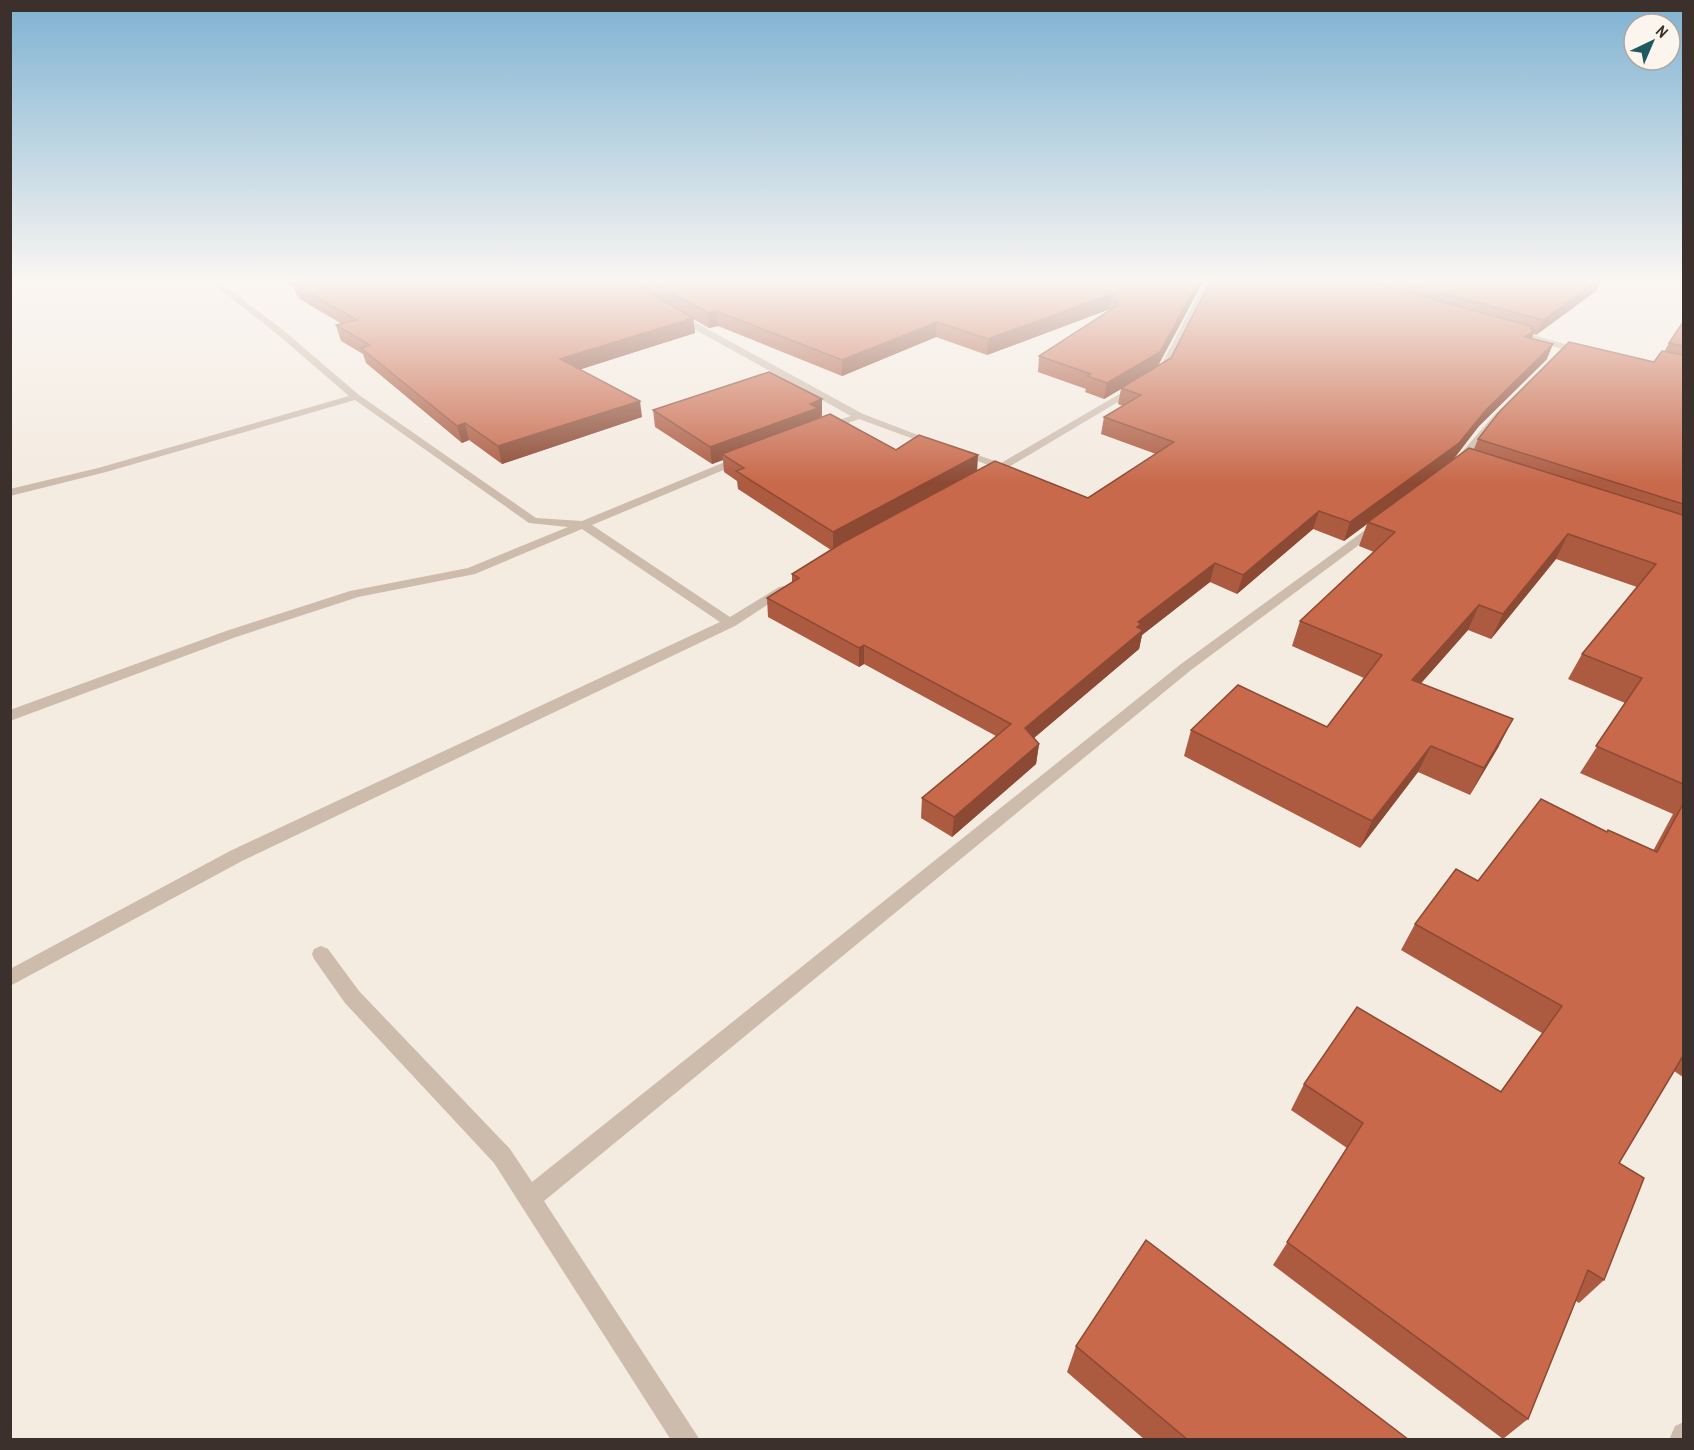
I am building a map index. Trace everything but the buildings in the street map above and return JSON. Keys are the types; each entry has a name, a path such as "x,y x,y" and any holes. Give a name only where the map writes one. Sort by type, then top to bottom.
{"street":[{"path":"298,348 356,397 532,521 582,524 730,623"},
{"path":"736,348 859,416 1002,467"},
{"path":"1153,377 1163,371 1175,348"},
{"path":"1550,364 1566,348 1588,353"},
{"path":"971,484 1143,383"},
{"path":"10,493 102,470 356,397"},
{"path":"1458,467 1485,430 1510,405"},
{"path":"814,432 859,416"},
{"path":"10,716 231,634 355,594 471,571 758,452"},
{"path":"530,1198 1186,667 1392,513"},
{"path":"10,978 236,856 730,623 798,581"},
{"path":"321,954 351,997 502,1156 687,1440"},
{"path":"1682,1440 1683,1435"}]}
